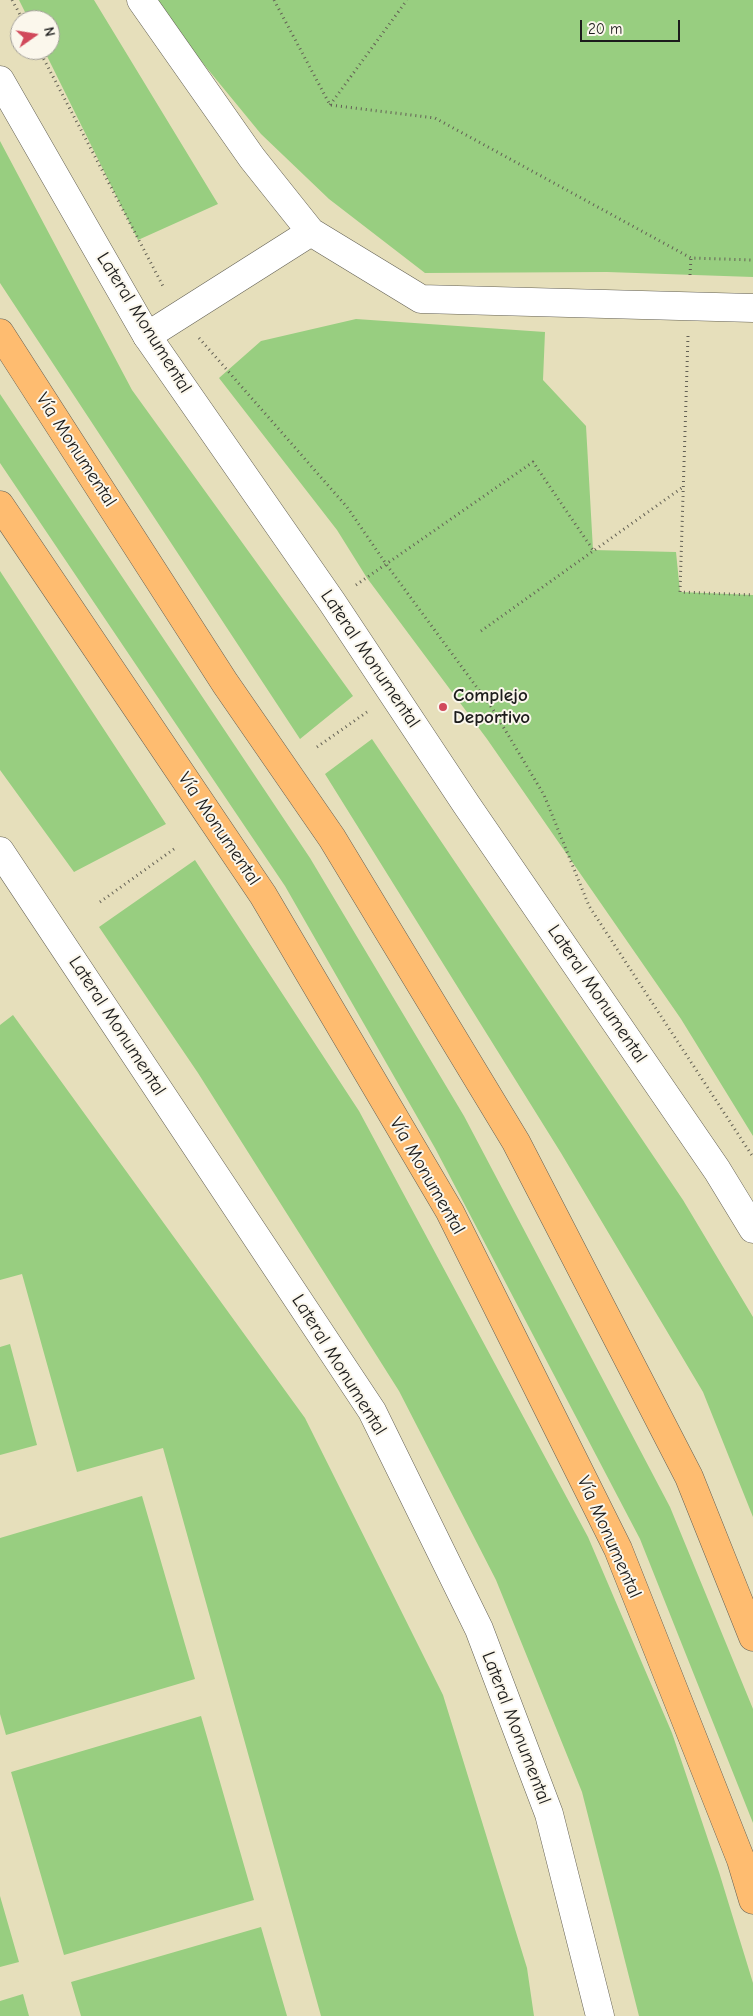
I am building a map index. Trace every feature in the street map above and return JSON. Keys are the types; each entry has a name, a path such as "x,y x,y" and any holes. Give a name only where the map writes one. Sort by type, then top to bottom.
{"highway":[{"name":"Vía Monumental","path":"0,333 225,683 332,838 516,1142 689,1477 753,1637"},
{"name":"Vía Monumental","path":"0,505 263,895 450,1212 618,1549 741,1860 753,1900"}],"street":[{"path":"141,0 252,158 311,232 421,300 753,308"},
{"name":"Lateral Monumental","path":"0,80 147,336 332,602 461,796 717,1170 753,1229"},
{"path":"147,336 311,232"},
{"name":"Lateral Monumental","path":"0,851 372,1411 479,1629 549,1814 600,2016"}],"path":[{"path":"274,0 330,105"},
{"path":"330,105 407,0"},
{"path":"44,60 179,316 347,507 386,564 492,708 544,795 589,906 753,1157"},
{"path":"330,105 435,118 691,258 753,260"},
{"path":"691,258 680,592 753,595"},
{"path":"332,602 533,462 593,550"},
{"path":"481,630 683,486"},
{"path":"317,747 367,711"},
{"path":"100,902 174,849"}],"green space":[{"path":"19,0 94,0 218,204 138,240 49,60 60,60 60,10 24,10"},
{"path":"151,0 753,0 753,277 607,272 425,273 329,199 261,134"},
{"path":"0,141 132,390 353,696 300,739 0,283"},
{"path":"356,319 545,332 543,380 586,426 593,550 676,552 680,592 753,595 753,1136 681,1019 487,739 367,578 337,530 219,378 261,341"},
{"path":"0,394 310,858 464,1116 670,1507 753,1709 753,1823 640,1539 435,1148 285,886 0,463"},
{"path":"0,571 166,824 74,872 0,770"},
{"path":"372,739 683,1200 753,1317 753,1517 703,1392 561,1153 325,774"},
{"path":"195,860 359,1111 588,1537 672,1733 719,1872 753,1983 753,2016 639,2016 582,1792 496,1580 399,1391 198,1073 99,927"},
{"path":"13,1015 305,1418 443,1695 527,1968 534,2016 321,2016 163,1448 77,1472 22,1274 0,1280 0,1025"},
{"path":"10,1344 37,1445 0,1455 0,1347"},
{"path":"142,1496 195,1679 6,1735 0,1714 0,1538"},
{"path":"201,1716 254,1900 64,1955 11,1772"},
{"path":"0,1896 19,1962 0,1967"},
{"path":"261,1927 287,2016 81,2016 71,1982"},
{"path":"23,1994 29,2016 0,2016 0,2001"}],"place":[{"name":"Complejo Deportivo","path":"443,707"}]}
